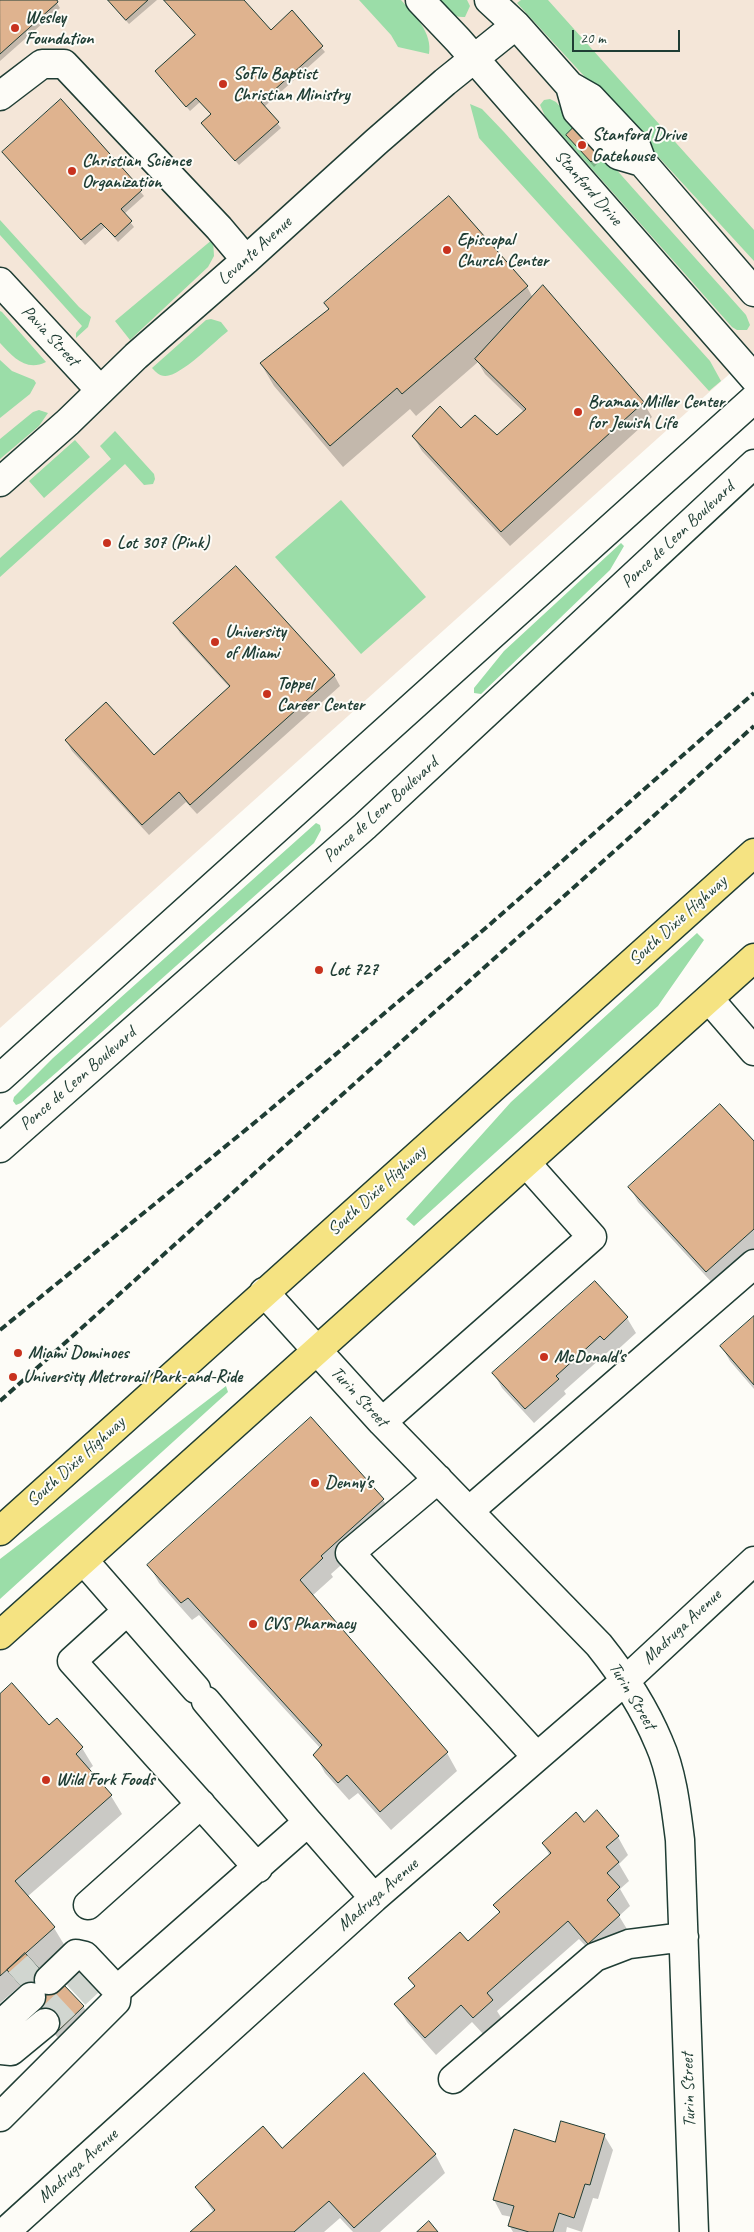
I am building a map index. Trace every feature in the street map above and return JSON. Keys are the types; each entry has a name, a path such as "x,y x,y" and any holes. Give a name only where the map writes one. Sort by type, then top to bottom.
{"highway":[{"name":"South Dixie Highway","path":"0,1531 754,853"},
{"path":"0,1635 527,1164 754,958"}],"street":[{"name":"Stanford Drive","path":"420,0 754,378"},
{"path":"489,0 516,25 570,86 591,98 636,146 642,162 754,292"},
{"name":"Levante Avenue","path":"0,482 376,142 473,58 516,25"},
{"path":"0,96 42,64 64,64 219,228 246,260"},
{"name":"Pavia Street","path":"0,282 100,390"},
{"path":"0,1078 754,399"},
{"name":"Ponce de Leon Boulevard","path":"0,1148 365,826 754,464"},
{"path":"709,999 754,1051"},
{"path":"382,1422 592,1237 527,1164"},
{"path":"469,1511 754,1264"},
{"name":"Turin Street","path":"264,1292 382,1422 599,1645 626,1680 660,1743 673,1794 680,1840 694,2232"},
{"path":"438,1479 350,1553 537,1757"},
{"path":"84,1561 374,1898"},
{"name":"Madruga Avenue","path":"5,2232 374,1898 626,1680 754,1561"},
{"path":"127,1611 72,1661 258,1868"},
{"path":"88,1905 200,1804"},
{"path":"0,2117 116,2001 117,1990 258,1868 308,1822"},
{"path":"453,2079 596,1957 629,1944 684,1937"},
{"path":"0,2025 27,1985 76,1954 85,1956 117,1990"},
{"path":"0,2050 11,2051 45,2023"}],"shaded area":[{"name":"University of Miami","path":"0,0 754,0 754,352 0,1028"}],"green space":[{"path":"359,0 401,0 417,18 425,31 428,39 429,54 398,47 391,35"},
{"path":"437,0 467,0 470,6 465,17 460,17 449,12"},
{"path":"521,0 548,0 754,230 754,261 517,3"},
{"path":"550,99 556,102 746,315 750,325 747,330 737,330 732,327 545,116 540,105 544,100","holes":["574,128 598,155 591,162 566,135"]},
{"path":"470,104 482,109 504,132 710,361 721,381 709,391 479,138"},
{"path":"0,220 79,307 91,317 88,327 76,338 76,333 82,326 0,235"},
{"path":"213,239 214,256 208,267 130,340 115,321"},
{"path":"0,311 46,362 32,365 20,362 0,343"},
{"path":"211,319 221,322 228,331 197,358 171,375 158,374 152,368 206,320"},
{"path":"0,360 12,371 34,380 36,383 30,394 0,418"},
{"path":"39,410 48,413 39,426 0,459 0,439 33,412"},
{"path":"115,431 154,474 153,484 144,485 125,464 0,577 0,558 111,459 100,446"},
{"path":"75,440 90,457 44,498 29,481"},
{"path":"341,500 426,597 361,654 275,557"},
{"path":"621,543 624,546 610,570 481,694 474,693 474,688 504,651"},
{"path":"316,823 320,825 321,830 314,843 57,1072 21,1103 16,1105 13,1101 14,1097 53,1058"},
{"path":"697,933 704,940 658,1006 414,1226 406,1219 511,1102"},
{"path":"226,1386 228,1392 0,1599 0,1559"}],"building":[{"name":"Wesley Foundation","path":"0,0 57,0 58,2 0,54"},
{"path":"108,0 148,0 126,20"},
{"name":"SoFlo Baptist Christian Ministry","path":"164,0 244,0 271,30 292,10 323,46 261,102 279,122 235,161 201,123 211,114 196,98 186,107 155,71 195,35"},
{"name":"Christian Science Organization","path":"61,99 142,190 121,209 132,221 115,237 101,223 81,240 2,152"},
{"name":"Stanford Drive Gatehouse","path":"574,127 599,155 591,162 566,135"},
{"path":"449,196 528,286 402,394 397,388 330,446 260,363 329,309 324,303"},
{"name":"Braman Miller Center for Jewish Life","path":"543,285 644,402 501,532 412,436 440,406 461,428 475,415 497,435 526,409 475,359"},
{"name":"Toppel Career Center","path":"236,566 335,675 190,805 179,792 142,825 65,740 106,702 154,755 230,686 173,623"},
{"path":"720,1104 754,1141 754,1229 706,1272 628,1187"},
{"name":"McDonald's","path":"595,1281 628,1317 604,1340 600,1336 556,1376 559,1379 525,1409 492,1373"},
{"path":"754,1316 754,1385 720,1346"},
{"path":"311,1417 384,1499 321,1556 323,1558 300,1580 448,1752 380,1812 347,1775 338,1783 313,1755 322,1745 188,1598 181,1603 147,1565"},
{"path":"12,1683 49,1725 57,1718 83,1747 76,1754 112,1795 15,1881 55,1927 0,1976 0,1694"},
{"path":"597,1810 619,1836 606,1847 619,1862 607,1873 620,1887 607,1900 620,1915 588,1944 568,1921 487,1993 493,2000 473,2018 461,2005 425,2038 394,2004 415,1986 408,1978 460,1932 468,1941 500,1912 493,1905 551,1853 542,1843 576,1812 584,1822"},
{"path":"25,1953 57,1988 63,1984 84,2006 55,2034 34,2009 38,2005 7,1970"},
{"path":"364,2073 436,2154 354,2228 329,2201 294,2232 190,2232 215,2210 195,2187 263,2126 282,2148"},
{"path":"561,2121 605,2134 590,2185 585,2184 574,2218 559,2213 553,2232 529,2232 508,2226 514,2206 493,2200 514,2129 555,2142"},
{"path":"429,2221 438,2232 417,2232"}],"tunnel":[{"path":"18,1983 37,1966"},
{"path":"45,2023 100,1972"}],"railway":[{"path":"0,1330 259,1119 488,926 754,693"},
{"path":"0,1401 754,726"}],"place":[{"name":"Wesley Foundation","path":"15,28"},
{"name":"SoFlo Baptist Christian Ministry","path":"223,84"},
{"name":"Stanford Drive Gatehouse","path":"582,145"},
{"name":"Christian Science Organization","path":"72,171"},
{"name":"Episcopal Church Center","path":"447,250"},
{"name":"Braman Miller Center for Jewish Life","path":"578,412"},
{"name":"Lot 307 (Pink)","path":"107,543"},
{"name":"University of Miami","path":"215,642"},
{"name":"Toppel Career Center","path":"267,694"},
{"name":"Lot 727","path":"319,970"},
{"name":"Miami Dominoes","path":"18,1353"},
{"name":"McDonald's","path":"544,1357"},
{"name":"University Metrorail Park-and-Ride","path":"13,1377"},
{"name":"Denny's","path":"315,1483"},
{"name":"CVS Pharmacy","path":"253,1624"},
{"name":"Wild Fork Foods","path":"46,1780"}]}
